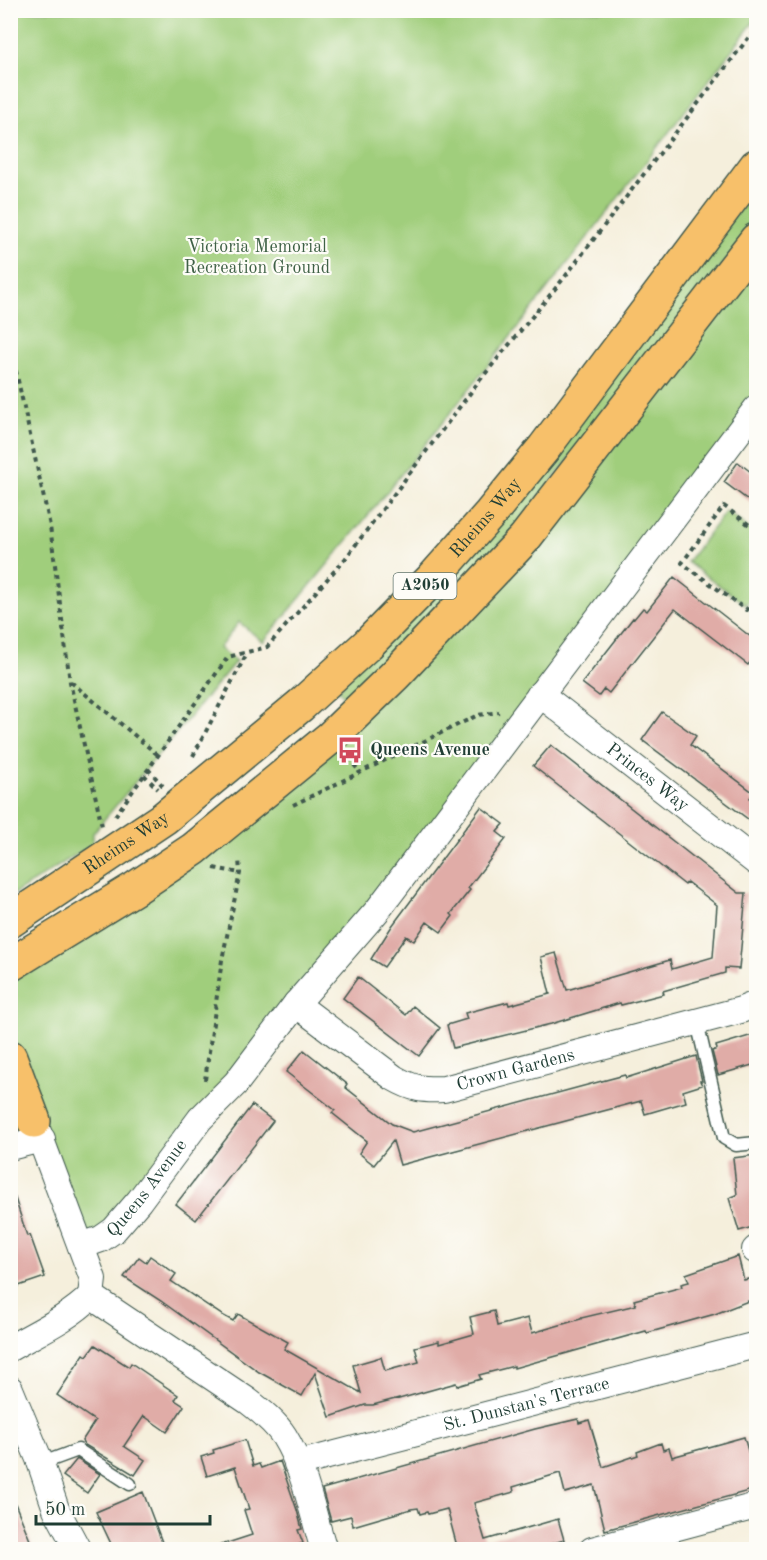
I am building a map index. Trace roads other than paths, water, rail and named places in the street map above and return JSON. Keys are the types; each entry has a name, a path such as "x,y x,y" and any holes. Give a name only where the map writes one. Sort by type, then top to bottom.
{"main road":[{"name":"Rheims Way","path":"10,921 164,818 301,705 368,644 433,578 544,448 756,166"},
{"name":"A2050","path":"14,969 194,849 331,737 395,675 524,539 756,240"},
{"path":"10,1057 38,1130"}],"street":[{"name":"Queens Avenue","path":"81,1246 101,1239 114,1230 139,1201 200,1119 236,1083 296,1004 377,911 678,516 756,409"},
{"name":"Princes Way","path":"535,701 756,862"},
{"name":"Crown Gardens","path":"296,1004 394,1078 408,1086 423,1090 444,1089 697,1022 756,1004"},
{"name":"Queens Avenue","path":"38,1130 93,1279 91,1296"},
{"path":"10,1147 38,1130"},
{"path":"10,1348 62,1318 91,1296 267,1416 284,1435 297,1464 324,1550"},
{"name":"St. Dunstan's Terrace","path":"297,1464 756,1345"},
{"path":"10,1389 56,1509 78,1550"},
{"path":"592,1550 674,1539 756,1506"}],"lane":[{"path":"697,1022 724,1138 736,1145 756,1143"},
{"path":"40,1464 78,1450 130,1484"}],"place":[{"name":"Queens Avenue","path":"350,750"}],"park label":[{"name":"Victoria Memorial Recreation Ground","path":"257,257"}]}
